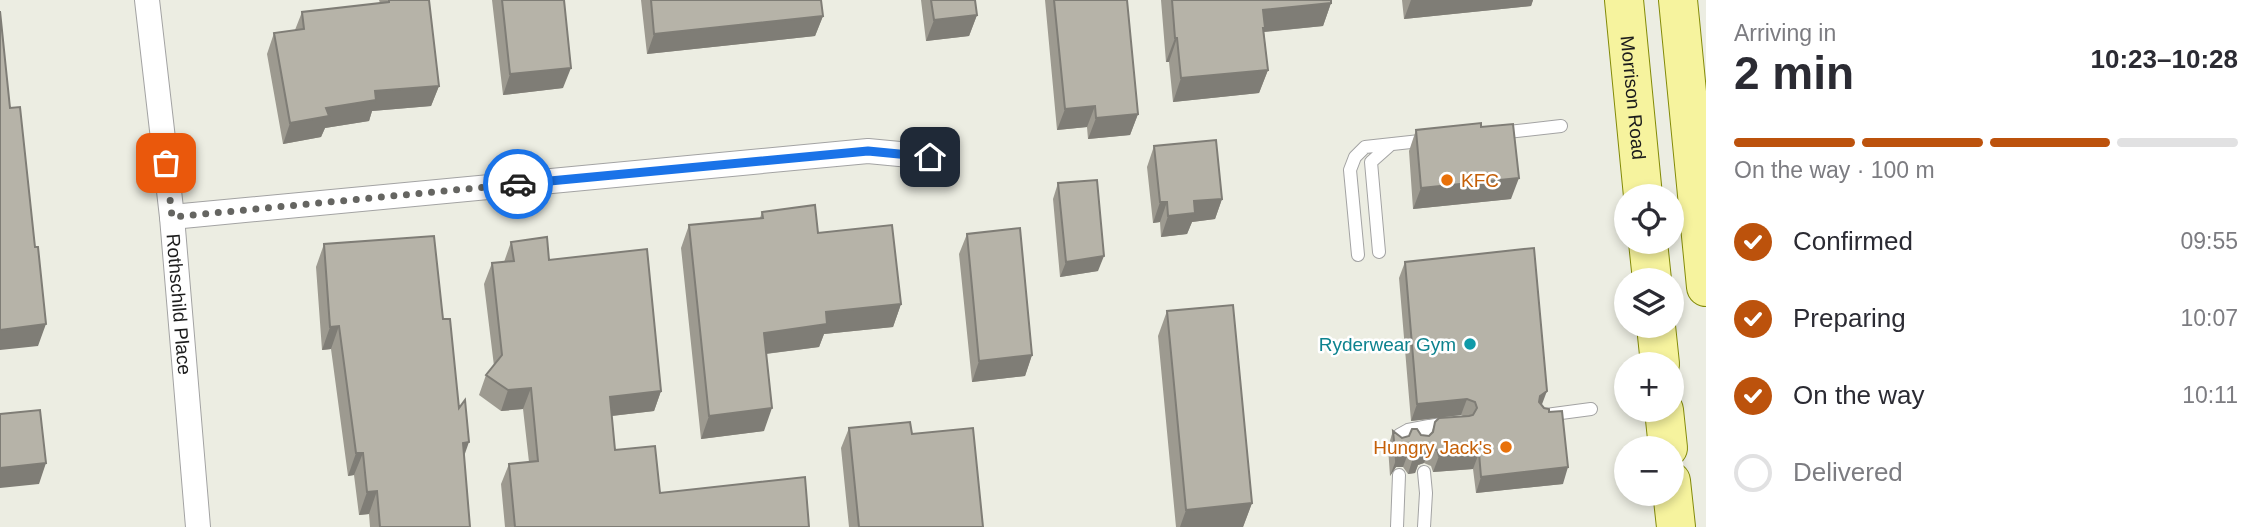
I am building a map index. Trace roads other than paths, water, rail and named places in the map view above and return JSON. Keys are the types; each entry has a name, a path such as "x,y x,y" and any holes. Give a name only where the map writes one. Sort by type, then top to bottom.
{"main road":[{"name":"Morrison Road","path":"1624,0 1642,184"},
{"path":"1678,0 1706,287"},
{"path":"1674,506 1676,527"}],"street":[{"name":"Rothschild Place","path":"147,0 172,217 198,527"},
{"path":"172,217 868,151 930,157"}],"lane":[{"path":"1480,135 1561,126"},
{"path":"1358,255 1350,170 1355,158 1365,147 1443,139"},
{"path":"1379,252 1371,162 1392,144"},
{"path":"1542,415 1591,409"},
{"path":"1396,446 1399,435 1408,430 1462,424"},
{"path":"1420,444 1422,433 1429,426"},
{"path":"1424,472 1424,527"},
{"path":"1397,527 1399,475"}],"place":[{"name":"KFC","path":"1447,180"},
{"name":"Ryderwear Gym","path":"1470,344"},
{"name":"Hungry Jack's","path":"1506,447"}]}
